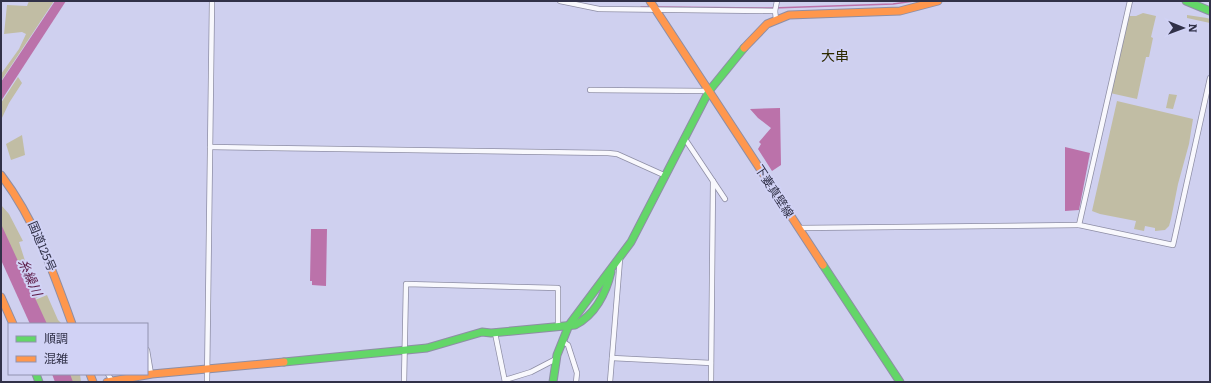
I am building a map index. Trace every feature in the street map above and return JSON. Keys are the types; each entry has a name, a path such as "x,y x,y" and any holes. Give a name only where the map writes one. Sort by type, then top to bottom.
{"main road":[{"name":"下妻真壁線","path":"650,1 900,382"},
{"path":"553,382 556,359 569,325 620,259 634,237 710,91 753,36 763,27 775,12 793,14 900,11 938,1"},
{"path":"1186,1 1210,11"},
{"name":"国道125号","path":"1,175 24,205 37,229 72,323"},
{"path":"148,375 432,347 475,334 569,325 583,321 591,315 609,281 612,269"},
{"path":"1,296 13,323"},
{"path":"111,382 146,375"}],"street":[{"path":"207,382 212,1"},
{"path":"560,1 599,9 775,12 777,1"},
{"path":"1079,225 1130,1"},
{"path":"799,228 1079,225 1173,245 1210,78"},
{"path":"590,90 710,91"},
{"path":"685,139 725,199"},
{"path":"210,146 608,153 616,154 666,176"},
{"path":"711,382 713,181"},
{"path":"610,382 620,259"},
{"path":"404,382 406,284 558,288 558,326"},
{"path":"495,333 505,381 531,372 556,359"},
{"path":"562,341 567,343 570,349 577,373 576,382"},
{"path":"148,356 151,374"},
{"path":"612,358 711,363"}],"shaded area":[{"path":"29,1 54,1 1,81 1,74 19,49 26,34 22,32 4,34 7,5 27,6"},
{"path":"55,1 66,1 1,101 1,82"},
{"path":"1143,13 1156,16 1151,37 1153,38 1149,57 1146,57 1137,99 1110,93 1128,16 1136,16"},
{"path":"1187,15 1210,19 1210,23 1187,18"},
{"path":"18,77 22,83 9,103 1,120 1,103"},
{"path":"1169,94 1177,95 1173,109 1166,108"},
{"path":"1117,101 1193,119 1189,144 1178,184 1171,219 1169,226 1165,230 1155,231 1155,228 1145,226 1144,231 1134,229 1136,221 1092,211"},
{"path":"780,108 781,165 772,171 758,149 761,144 759,142 771,128 758,118 750,109"},
{"path":"22,135 25,155 11,160 6,144"},
{"path":"1065,147 1090,153 1079,210 1065,211"},
{"path":"1,205 9,214 23,241 19,242 27,267 30,270 41,295 35,299 1,226"},
{"path":"1,224 47,323 30,323 1,260"},
{"path":"311,229 327,229 326,286 312,285 312,281 310,281"},
{"path":"47,295 58,320 61,323 46,323 35,300"},
{"path":"52,375 70,375 73,382 55,382"},
{"path":"68,375 80,375 81,382 71,382"}],"waterway":[{"path":"659,7 772,8 893,4 914,1"},
{"path":"641,7 649,7"}],"traffic: fast":[{"path":"1186,1 1210,11"},
{"path":"553,382 557,355 569,325 631,242 709,91 744,48"},
{"path":"823,265 900,382"},
{"path":"284,362 427,348 482,332 491,333 575,325 582,321 599,303 611,272"},
{"path":"36,375 39,382"}],"traffic: slow":[{"path":"650,1 823,265"},
{"path":"744,48 767,24 789,15 900,11 938,1"},
{"path":"1,175 24,210 42,246 72,323"},
{"path":"1,297 13,323"},
{"path":"148,375 284,362"},
{"path":"90,375 93,382"},
{"path":"107,382 146,375"}],"district":[{"name":"大串","path":"835,55"}],"water label":[{"name":"糸繰川","path":"31,277"}]}
